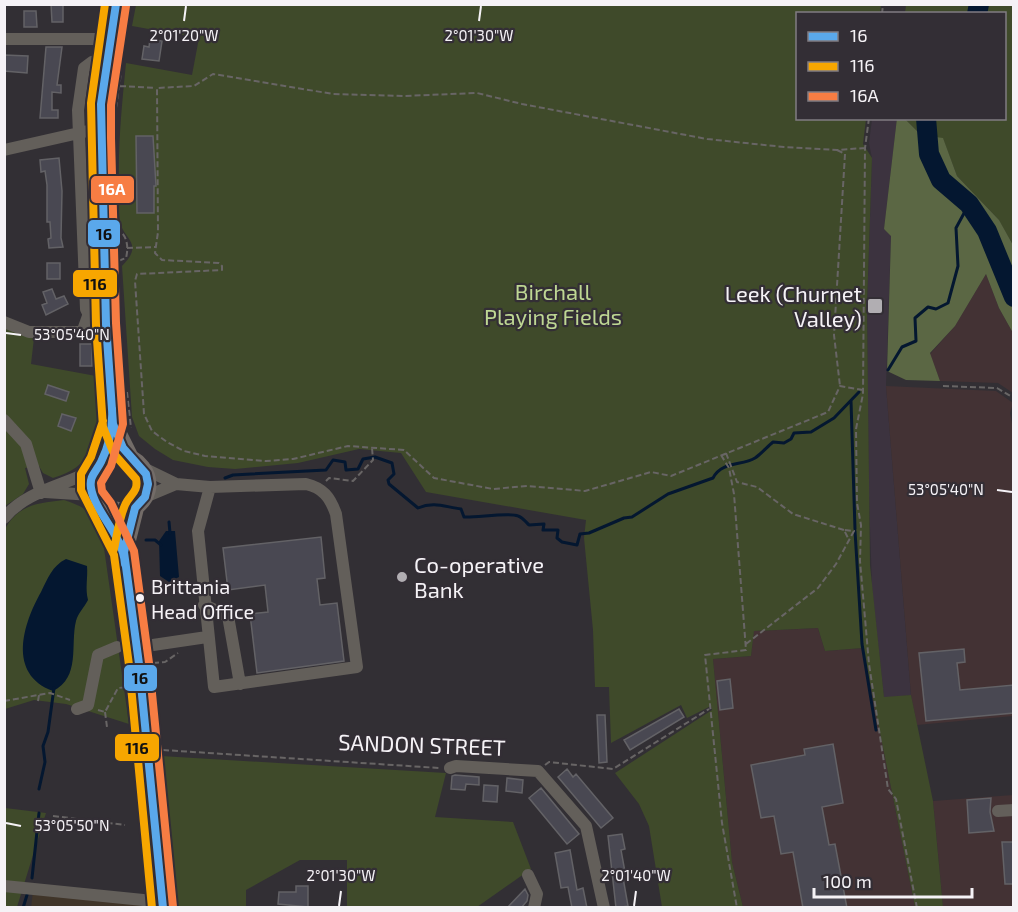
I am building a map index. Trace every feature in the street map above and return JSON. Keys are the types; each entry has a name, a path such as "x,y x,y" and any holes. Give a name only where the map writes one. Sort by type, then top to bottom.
{"highway":[{"path":"116,4 110,39 114,65 108,123 106,324 113,424 90,482 97,501 124,552 141,686 163,905"},
{"path":"113,424 148,484 124,552"},
{"path":"98,465 115,456 136,462"},
{"path":"97,501 118,513 140,502"}],"street":[{"path":"4,39 110,39"},
{"path":"4,322 29,332 79,332 83,330 88,316 84,282 78,110 84,68 92,62 114,65"},
{"path":"4,150 79,133 108,123"},
{"path":"88,316 98,323 106,324"},
{"path":"4,420 26,444 43,493"},
{"path":"136,462 176,484 210,488 306,483 319,487 329,498 336,514 357,668 214,687 207,638 198,531 210,488"},
{"path":"4,518 25,500 98,465"},
{"path":"140,502 176,484"},
{"path":"43,493 97,501"},
{"path":"204,605 228,615 240,684"},
{"path":"153,645 207,638"},
{"path":"82,707 98,655 117,647"},
{"name":"SANDON STREET","path":"450,768 467,766 538,771"},
{"path":"538,771 581,817 586,826 604,908"},
{"path":"998,811 1014,810"},
{"path":"528,875 537,894 534,908"},
{"path":"4,886 55,884 163,905"}],"path":[{"path":"108,123 120,86 114,65"},
{"path":"120,86 157,88 194,86 213,74 336,95 405,96 477,93 522,104 707,139 837,150 866,148"},
{"path":"157,88 158,232 155,253 162,260 219,263 222,266 217,273 137,274 135,281 144,414 152,431 184,451 205,456 256,461 293,459 348,446 404,450 434,478 493,489 527,486 585,491 651,472 671,476 828,412 840,386 834,335 845,154 837,150"},
{"path":"869,120 866,148 863,390 856,429 857,503 861,525 860,561 869,664 888,789 896,799 917,908"},
{"path":"111,225 124,235 127,248 126,258"},
{"path":"127,248 156,247"},
{"path":"126,386 131,430"},
{"path":"840,386 863,390"},
{"path":"943,386 997,388 1014,398"},
{"path":"319,487 329,478 353,481 373,460 372,447"},
{"path":"725,453 737,482 757,487 793,514 854,531 836,564 818,588 746,644"},
{"path":"721,455 729,468 734,494 746,650 705,655 727,863 737,908"},
{"path":"844,530 849,540"},
{"path":"150,663 165,662"},
{"path":"107,727 105,712 118,688 141,686"},
{"path":"6,701 50,693 56,695"},
{"path":"38,701 39,695"},
{"path":"82,707 105,712"},
{"path":"538,771 549,762 613,769 709,709"},
{"name":"SANDON STREET","path":"147,749 450,768"},
{"path":"53,816 125,825"}],"shaded area":[{"path":"872,120 897,120 884,229 891,235 886,386 911,695 884,698 872,588 869,496 867,306 872,158 869,143"},
{"path":"986,274 999,308 1013,333 1013,393 998,383 940,381 930,354 955,326"},
{"path":"886,386 996,391 1013,403 1010,413 1014,434 1013,716 917,725 911,695"},
{"path":"818,628 825,651 863,648 915,907 743,907 732,862 713,659 751,656 754,631"},
{"path":"1013,795 1013,907 943,907 933,801"},
{"path":"33,891 146,906 146,907 31,908"}],"green space":[{"name":"Birchall Playing Fields","path":"136,5 881,5 880,12 796,12 796,120 866,120 863,144 872,158 867,306 870,565 884,697 911,695 933,801 943,907 915,907 863,648 825,651 818,628 754,631 751,656 713,659 732,862 743,907 662,907 649,826 639,804 615,773 712,710 711,706 687,718 681,705 611,743 609,687 595,687 593,630 584,538 586,520 426,492 401,453 359,449 298,463 235,469 208,467 173,460 139,436 132,417 122,266 132,252 132,246 122,228 119,213 120,139 126,63 192,75 199,38 132,26"},
{"path":"906,5 1013,5 1013,245 998,219 957,176 943,139 921,135 906,120 1006,120 1006,12 905,12"},
{"path":"897,120 906,120 921,135 943,138 957,176 999,220 1013,245 1013,333 999,308 986,274 955,326 930,353 940,381 906,380 887,371 891,236 884,229"},
{"path":"5,328 34,338 31,364 96,376 97,424 91,451 83,462 70,471 53,478 43,473 39,466 25,468 29,484 23,494 5,506"},
{"path":"64,500 88,512 102,534 129,724 66,704 34,700 5,709 4,531 15,516 29,507"},
{"path":"161,756 446,773 435,817 513,822 531,869 477,907 347,908 347,860 300,860 246,890 246,907 175,907"},
{"path":"5,808 46,813 17,907 5,908"}],"water":[{"path":"166,531 175,531 179,577 169,582 160,576 159,541"},
{"path":"66,559 87,566 88,600 76,621 73,660 68,678 53,691 39,683 29,673 24,661 23,647 34,605 51,573"}],"building":[{"path":"51,4 63,4 63,22 52,22"},
{"path":"24,11 36,11 37,27 24,27"},
{"path":"150,39 162,41 159,61 142,59 144,46 149,47"},
{"path":"46,47 62,47 57,85 61,85 61,93 52,92 52,110 58,110 58,118 40,118"},
{"path":"4,55 28,56 27,73 4,71"},
{"path":"136,136 153,136 156,186 154,186 154,213 137,213"},
{"path":"59,158 63,247 49,248 48,239 51,238 50,222 47,222 47,185 45,171 41,172 40,160"},
{"path":"47,263 60,263 60,279 47,279"},
{"path":"52,289 56,299 64,296 68,304 46,315 42,305 47,303 43,292"},
{"path":"80,344 92,344 92,366 80,366"},
{"path":"48,385 69,392 66,401 45,394"},
{"path":"62,414 76,418 71,431 58,426"},
{"path":"321,537 325,578 317,579 320,605 337,603 344,661 257,673 250,614 268,612 265,585 228,590 223,548"},
{"path":"964,649 965,662 957,663 960,690 1014,685 1014,713 926,721 919,653"},
{"path":"730,679 733,708 720,710 717,681"},
{"path":"679,709 684,717 630,750 624,740"},
{"path":"597,715 605,715 607,762 599,763"},
{"path":"833,744 843,803 822,807 829,845 835,844 847,908 803,908 793,852 781,854 774,816 761,818 751,765 805,755 804,749"},
{"path":"567,769 573,777 576,774 613,818 601,828 558,777"},
{"path":"452,776 479,777 479,785 466,784 465,790 451,789"},
{"path":"507,778 523,780 522,793 506,791"},
{"path":"484,785 498,786 497,802 483,801"},
{"path":"541,788 579,834 567,844 529,798"},
{"path":"991,798 990,812 994,831 969,833 967,800"},
{"path":"622,834 625,849 621,850 625,872 622,872 628,906 616,908 608,836"},
{"path":"1002,842 1014,842 1014,884 1005,884"},
{"path":"570,850 577,890 583,888 587,908 572,908 568,887 561,888 555,853"},
{"path":"296,886 308,886 308,907 278,904 279,892 296,892"},
{"path":"525,889 528,895 527,901 521,908 507,908"}],"waterway":[{"path":"977,12 979,4"},
{"path":"926,120 929,154 941,180 969,204 987,231 1014,297"},
{"path":"888,370 902,347 916,341 915,318 928,307 936,309 948,303 958,266 956,228 969,204"},
{"path":"225,478 233,475 326,470 333,460 345,462 346,470 358,469 363,459 375,457 392,463 394,474 388,480 389,484 418,508 434,505 461,509 464,517 514,515 521,517 529,525 544,524 543,530 558,530 557,538 562,542 577,545 580,534 589,533 624,518 632,517 668,494 713,478 727,466 755,458 773,442 784,443 791,439 794,433 811,432 834,418 859,392"},
{"path":"851,401 855,529"},
{"path":"169,522 170,533"},
{"path":"855,531 862,644 876,730"},
{"path":"146,540 155,540 161,545"},
{"path":"39,789 45,762 43,746 48,732 54,688"},
{"path":"32,878 39,813"},
{"path":"23,908 27,895"}],"transit line":[{"name":"116","path":"105,4 91,103 96,325 103,427 114,454 137,483 123,510 114,549"},
{"name":"16","path":"116,4 101,104 106,324 113,424 123,448 146,474 148,484 145,497 135,508 124,552 139,664 163,908"},
{"name":"16A","path":"126,6 111,105 116,323 123,424 111,466 101,483 102,491 111,503 134,551 149,663 173,907"},
{"name":"16","path":"112,408 108,443 104,456 92,477 91,488 98,506 119,543 125,564"},
{"name":"116","path":"103,421 91,457 81,474 81,490 114,555 129,665 152,908"}],"place":[{"name":"Leek (Churnet Valley)","path":"875,306"},
{"name":"Co-operative Bank","path":"402,577"},
{"name":"Brittania Head Office","path":"140,598"}]}
